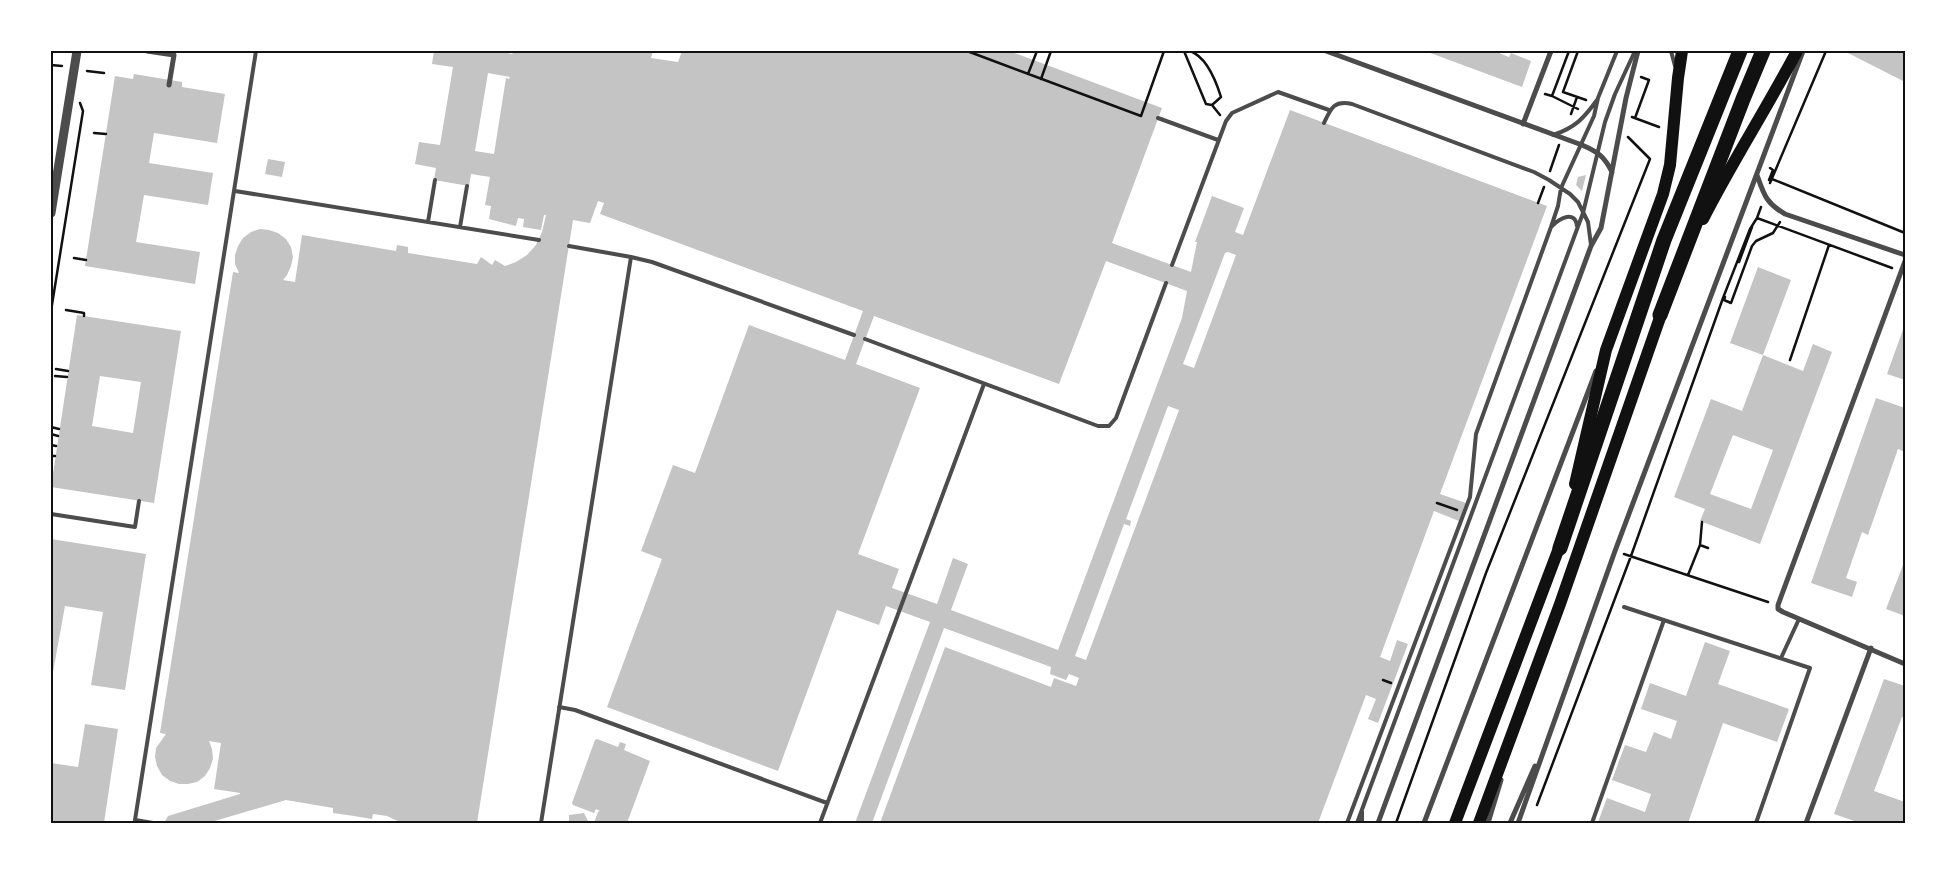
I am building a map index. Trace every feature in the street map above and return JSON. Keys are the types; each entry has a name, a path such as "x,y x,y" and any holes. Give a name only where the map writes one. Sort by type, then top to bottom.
{"highway":[{"path":"1560,548 1664,240 1740,51"},
{"path":"1660,314 1742,99 1763,51"}],"main road":[{"path":"1455,823 1560,548 1606,350 1663,194 1672,149 1682,51"},
{"path":"1479,823 1560,604 1660,314 1725,176 1753,131 1797,51"}],"street":[{"path":"51,213 77,51"},
{"path":"147,51 174,56 169,85"},
{"path":"1326,51 1582,145 1598,152 1607,161 1613,173"},
{"path":"1523,124 1551,51"},
{"path":"1378,823 1591,246 1601,228 1636,51"},
{"path":"1518,823 1615,551 1803,51"},
{"path":"1757,174 1764,195 1772,206 1784,214 1905,255"},
{"path":"1905,261 1778,605 1780,611 1905,664"},
{"path":"1424,823 1584,400 1606,350"},
{"path":"1806,823 1871,648"},
{"path":"1488,823 1531,683"},
{"path":"1510,823 1552,728"},
{"path":"1373,823 1383,810"}],"lane":[{"path":"153,823 135,821 256,51"},
{"path":"1347,823 1470,497 1476,434 1558,206 1561,188 1594,116 1598,98 1617,51"},
{"path":"1357,823 1583,213 1615,94 1636,51"},
{"path":"1671,51 1678,78"},
{"path":"1172,265 1218,140 1226,121 1232,113 1278,92 1329,110"},
{"path":"1553,135 1568,130 1576,124 1598,98"},
{"path":"1324,123 1329,110 1335,105 1344,102 1534,172 1570,194 1578,202 1588,222 1591,246"},
{"path":"1158,118 1218,140"},
{"path":"428,222 435,180"},
{"path":"460,227 467,186"},
{"path":"235,191 539,240"},
{"path":"1551,226 1559,218 1568,216 1576,220 1577,226"},
{"path":"569,246 630,257 661,265 854,335"},
{"path":"541,823 630,257"},
{"path":"866,340 1098,426 1109,426 1116,418 1166,283"},
{"path":"820,823 984,384"},
{"path":"51,514 135,527 139,500"},
{"path":"1624,607 1810,668 1756,823"},
{"path":"1781,658 1799,619"},
{"path":"1592,823 1664,620"},
{"path":"559,707 575,710 827,803"},
{"path":"1362,809 1362,823"}],"path":[{"path":"967,51 1141,116 1164,51"},
{"path":"1028,74 1037,51"},
{"path":"1041,79 1051,51"},
{"path":"1184,51 1206,104 1212,105 1226,121"},
{"path":"1190,51 1197,54 1203,61 1218,87 1221,97 1212,105"},
{"path":"1535,90 1552,96 1569,51"},
{"path":"1533,814 1631,556 1723,298 1750,229 1757,218 1764,195 1826,51"},
{"path":"51,65 62,66"},
{"path":"84,75 86,70 104,73"},
{"path":"1636,118 1648,83"},
{"path":"1571,115 1577,97"},
{"path":"51,311 83,112 80,99"},
{"path":"94,132 106,134"},
{"path":"1548,176 1561,141"},
{"path":"1772,179 1905,233"},
{"path":"1538,203 1544,185"},
{"path":"1757,218 1777,227 1902,271"},
{"path":"1753,225 1724,300 1731,302 1752,246 1756,241 1774,233 1777,227"},
{"path":"1790,360 1829,245"},
{"path":"74,258 86,260"},
{"path":"66,310 84,313 84,316"},
{"path":"56,369 68,371"},
{"path":"55,376 67,377"},
{"path":"51,428 59,429"},
{"path":"51,434 58,436"},
{"path":"51,445 56,446"},
{"path":"1437,502 1462,512"},
{"path":"1688,575 1700,545 1702,522"},
{"path":"1700,545 1708,548"},
{"path":"1615,551 1778,605"}],"building":[{"path":"434,51 495,51 513,54 510,51 653,51 651,58 678,62 682,51 1009,51 1162,108 1112,243 1191,272 1197,242 1195,242 1212,196 1244,208 1235,232 1243,235 1290,110 1547,206 1440,494 1466,503 1459,521 1434,511 1380,657 1390,661 1397,640 1408,644 1378,723 1368,719 1376,699 1366,695 1318,823 880,823 945,647 1051,687 1054,678 1076,686 1079,678 1069,674 1066,680 1050,674 1051,667 944,628 872,823 855,823 930,622 886,606 879,625 837,610 778,771 607,707 662,559 641,551 673,465 695,473 749,325 845,360 863,311 600,214 604,203 598,201 590,223 573,220 477,823 402,823 387,816 373,814 372,819 333,813 333,808 286,800 208,823 164,823 168,816 240,794 214,789 221,743 209,741 213,759 210,768 205,776 197,782 188,784 170,781 162,775 155,757 156,748 166,734 160,733 233,272 239,273 235,264 235,255 243,238 251,232 260,229 278,233 286,239 291,247 293,257 291,266 283,280 295,282 302,235 396,251 397,245 408,247 408,253 477,264 481,257 492,265 495,260 505,266 527,255 536,245 542,232 546,215 544,215 541,230 523,227 524,219 518,218 516,226 489,219 491,206 485,205 490,177 471,174 469,186 434,180 436,168 415,164 419,142 440,145 453,67 432,64","holes":["488,73 510,77 509,79 506,78 494,154 475,151","1228,252 1236,255 1194,368 1183,364 1225,253","1106,261 1187,291 1182,318 1058,650 951,610 968,564 953,558 937,604 892,588 899,569 858,554 920,388 856,364 874,316 1059,384","1168,406 1179,410 1086,660 1075,656 1124,524 1130,526 1131,521 1126,519"]},
{"path":"1425,51 1494,51 1509,57 1511,53 1531,61 1522,87"},
{"path":"1844,51 1905,51 1905,82"},
{"path":"134,74 182,82 182,87 225,94 217,143 154,133 149,163 213,173 208,205 144,195 136,242 200,252 195,284 85,266 115,76 133,79"},
{"path":"268,159 285,162 282,177 265,174"},
{"path":"1586,175 1582,191 1576,185 1578,177"},
{"path":"1758,267 1791,280 1763,355 1730,343"},
{"path":"77,315 181,331 154,503 51,487","holes":["100,376 141,382 133,433 92,426"]},
{"path":"1905,324 1905,380 1887,374"},
{"path":"1813,344 1832,352 1760,544 1700,521 1705,509 1674,497 1711,399 1742,411 1763,355 1803,371","holes":["1733,435 1773,450 1751,509 1710,494"]},
{"path":"1876,398 1905,408 1905,452 1898,449 1868,535 1862,532 1846,578 1857,582 1852,597 1811,583"},
{"path":"51,539 146,554 125,690 91,685 103,612 65,606 51,683"},
{"path":"1905,560 1905,616 1886,609"},
{"path":"1705,642 1730,651 1718,684 1789,709 1777,742 1723,723 1688,823 1598,822 1607,798 1645,812 1651,794 1612,780 1625,745 1646,752 1654,732 1671,739 1677,721 1641,709 1650,683 1686,696"},
{"path":"1884,679 1905,686 1905,718 1902,717 1874,791 1905,802 1905,823 1860,823 1834,814"},
{"path":"85,724 118,729 104,823 64,823 51,821 51,763 78,767"},
{"path":"597,739 618,747 620,742 626,744 624,750 650,761 627,823 594,823 600,811 596,809 594,813 572,803"},
{"path":"584,813 589,823 569,823 569,815"}]}
